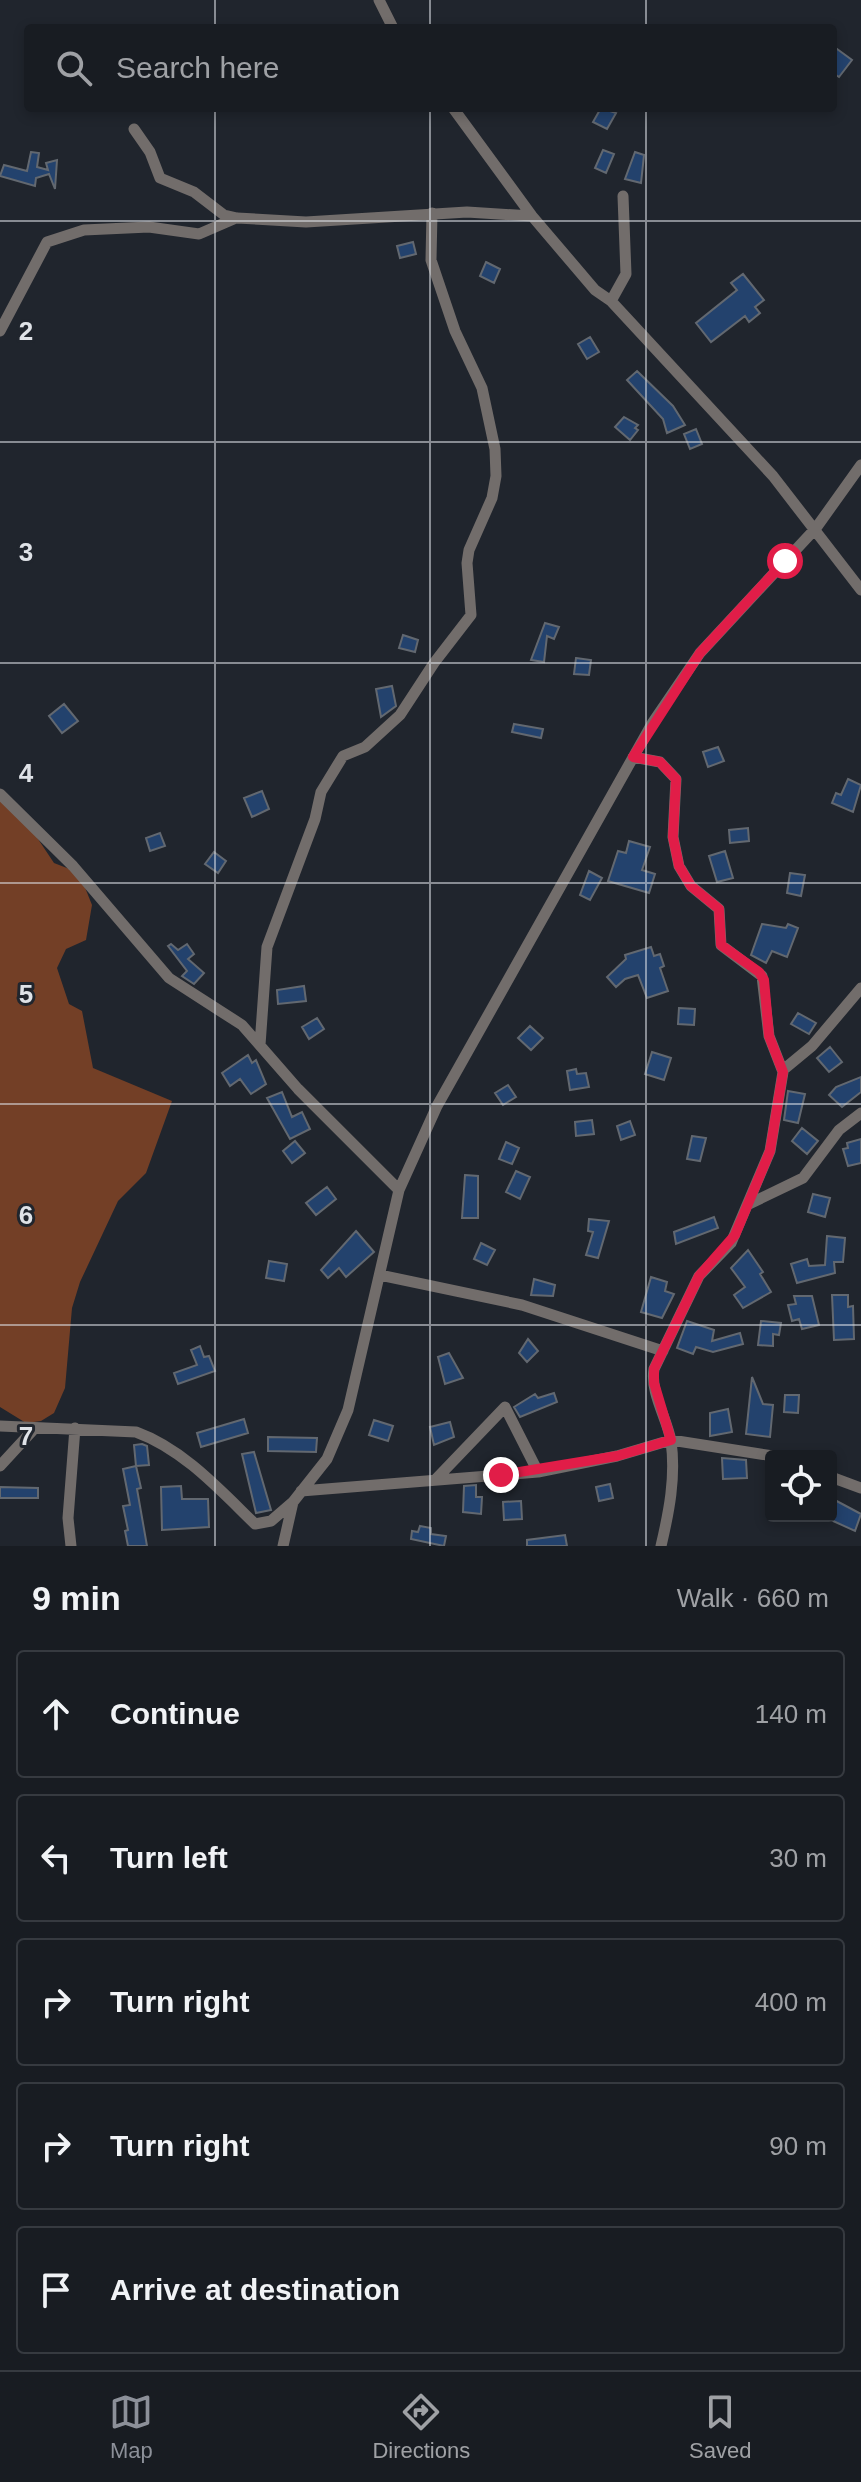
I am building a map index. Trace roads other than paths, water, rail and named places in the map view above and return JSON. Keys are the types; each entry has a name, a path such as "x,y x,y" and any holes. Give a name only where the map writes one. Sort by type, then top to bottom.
{"street":[{"path":"379,0 391,24"},
{"path":"456,112 532,216 595,290 611,301 682,373 816,528 861,590"},
{"path":"134,129 150,152 160,178 194,192 224,215 237,218 306,222 432,213 532,216"},
{"path":"611,301 626,274 623,196"},
{"path":"260,1045 267,947 315,819 321,792 343,756 365,747 400,715 471,615 467,563 469,550 492,498 496,476 495,449 482,388 455,331 431,260 432,213"},
{"path":"0,331 47,242 57,237 84,230 149,227 199,234 237,218"},
{"path":"0,1426 136,1432 157,1439 209,1479 255,1524 271,1521 293,1502 327,1459 348,1410 399,1190 437,1106 633,757 700,653 816,528 861,465"},
{"path":"633,757 660,762 676,779 673,837 682,875 719,909 719,939 724,949 762,976 769,1036 783,1070 770,1151 749,1204 731,1243 699,1276 653,1379 671,1440 673,1475 661,1546"},
{"path":"0,794 73,866 169,978 232,1018 399,1190"},
{"path":"783,1070 812,1046 861,988"},
{"path":"749,1204 803,1178 839,1130 861,1113"},
{"path":"380,1275 522,1305 663,1351"},
{"path":"436,1479 505,1407 538,1472"},
{"path":"71,1546 68,1518 75,1428"},
{"path":"0,1466 34,1429"},
{"path":"301,1491 538,1472 617,1456 671,1440 765,1455"},
{"path":"837,1479 861,1488"},
{"path":"283,1546 293,1502"}]}
